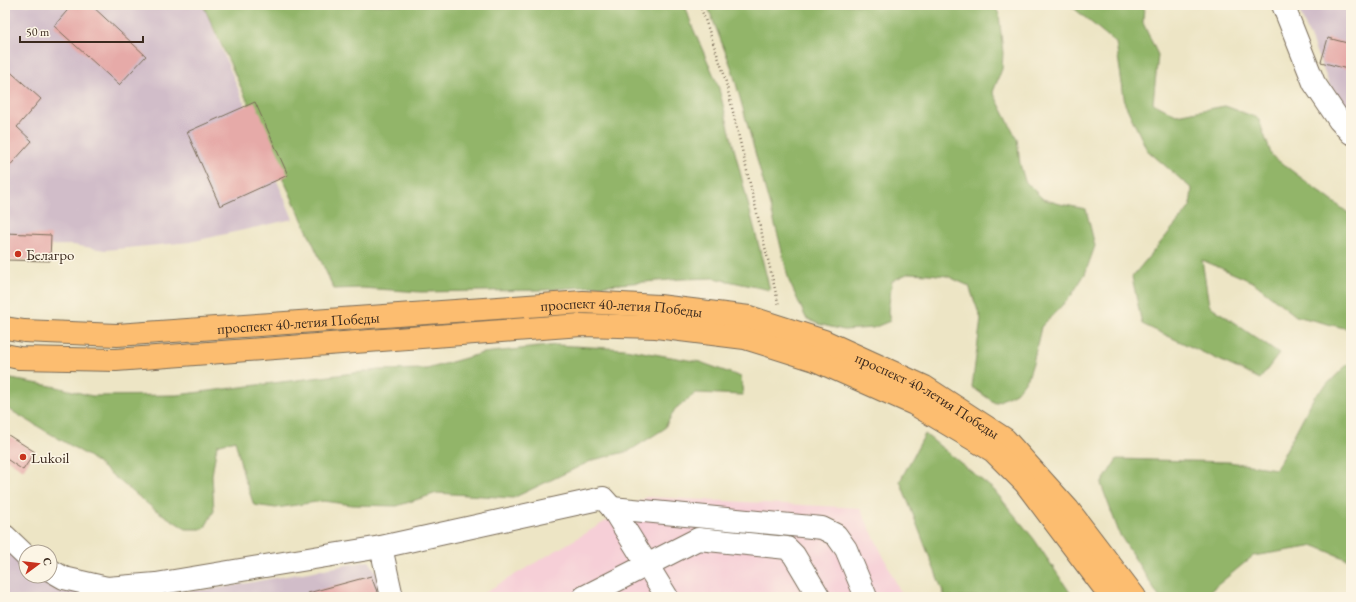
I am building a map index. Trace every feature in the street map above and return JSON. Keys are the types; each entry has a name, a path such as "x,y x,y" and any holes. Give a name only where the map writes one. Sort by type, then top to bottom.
{"main road":[{"name":"проспект 40-летия Победы","path":"5,328 24,331 117,335 583,302 659,306 749,317 824,341 925,387 1005,439 1068,509 1135,597"},
{"name":"проспект 40-летия Победы","path":"5,355 19,358 116,360 581,325 656,327 745,338 815,360 914,404 993,451 1025,483 1111,597"}],"street":[{"path":"1283,5 1314,83 1339,120 1351,133"},
{"path":"58,575 64,578 107,588 156,584 381,547 603,498 612,508 667,597"},
{"path":"612,508 822,528 836,535 846,549 866,597"},
{"path":"5,536 18,548"},
{"path":"584,597 698,539 787,548 794,555 819,597"},
{"path":"381,547 392,597"}],"path":[{"path":"700,5 724,74 784,328"}],"shaded area":[{"path":"5,5 203,5 293,219 190,242 105,250 73,245 5,246"},
{"path":"1297,5 1351,5 1351,112 1330,86"},
{"path":"647,497 860,508 903,597 477,597"},
{"path":"5,548 18,554 18,584 58,584 58,578 122,597 5,597"},
{"path":"369,561 394,597 122,597 214,589"}],"green space":[{"path":"203,5 685,5 692,26 718,85 770,290 714,278 682,279 544,290 421,292 362,288 334,289"},
{"path":"707,5 994,5 999,14 1003,53 1002,69 993,92 1017,139 1020,164 1025,181 1043,199 1086,209 1095,246 1085,274 1071,296 1041,327 1028,378 1016,393 995,403 972,387 981,319 969,286 947,276 909,273 892,281 888,312 890,321 873,328 844,330 818,324 806,318 789,281 779,239 732,69"},
{"path":"1070,5 1144,5 1143,23 1158,55 1153,103 1176,115 1225,106 1258,118 1272,156 1351,215 1351,321 1348,329 1296,316 1253,282 1202,260 1209,305 1279,354 1260,379 1142,324 1132,277 1190,207 1192,189 1147,150 1125,104 1116,43"},
{"path":"557,345 625,349 700,362 741,377 743,395 696,393 675,409 664,429 629,451 593,460 513,498 437,493 397,506 353,505 323,501 276,508 254,505 244,477 235,440 217,445 212,475 214,511 204,529 186,529 154,509 90,457 5,407 5,378 57,387 92,396 177,395 378,370 427,369 483,353"},
{"path":"1351,361 1351,561 1315,546 1253,556 1203,597 1159,597 1120,535 1101,484 1117,459 1229,462 1276,469 1314,397"},
{"path":"925,434 994,490 1034,539 1073,597 945,597 900,481"}],"building":[{"path":"72,5 91,5 146,56 119,85 54,26"},
{"path":"1328,38 1351,44 1351,70 1321,62"},
{"path":"5,67 41,99 17,127 32,141 5,171"},
{"path":"255,102 288,175 220,206 187,132"},
{"path":"5,233 51,235 50,261 5,260"},
{"path":"5,433 35,452 23,470 5,458"},
{"path":"371,576 379,597 309,597 308,593"}],"place":[{"name":"Белагро","path":"18,254"},
{"name":"Lukoil","path":"23,457"}]}
